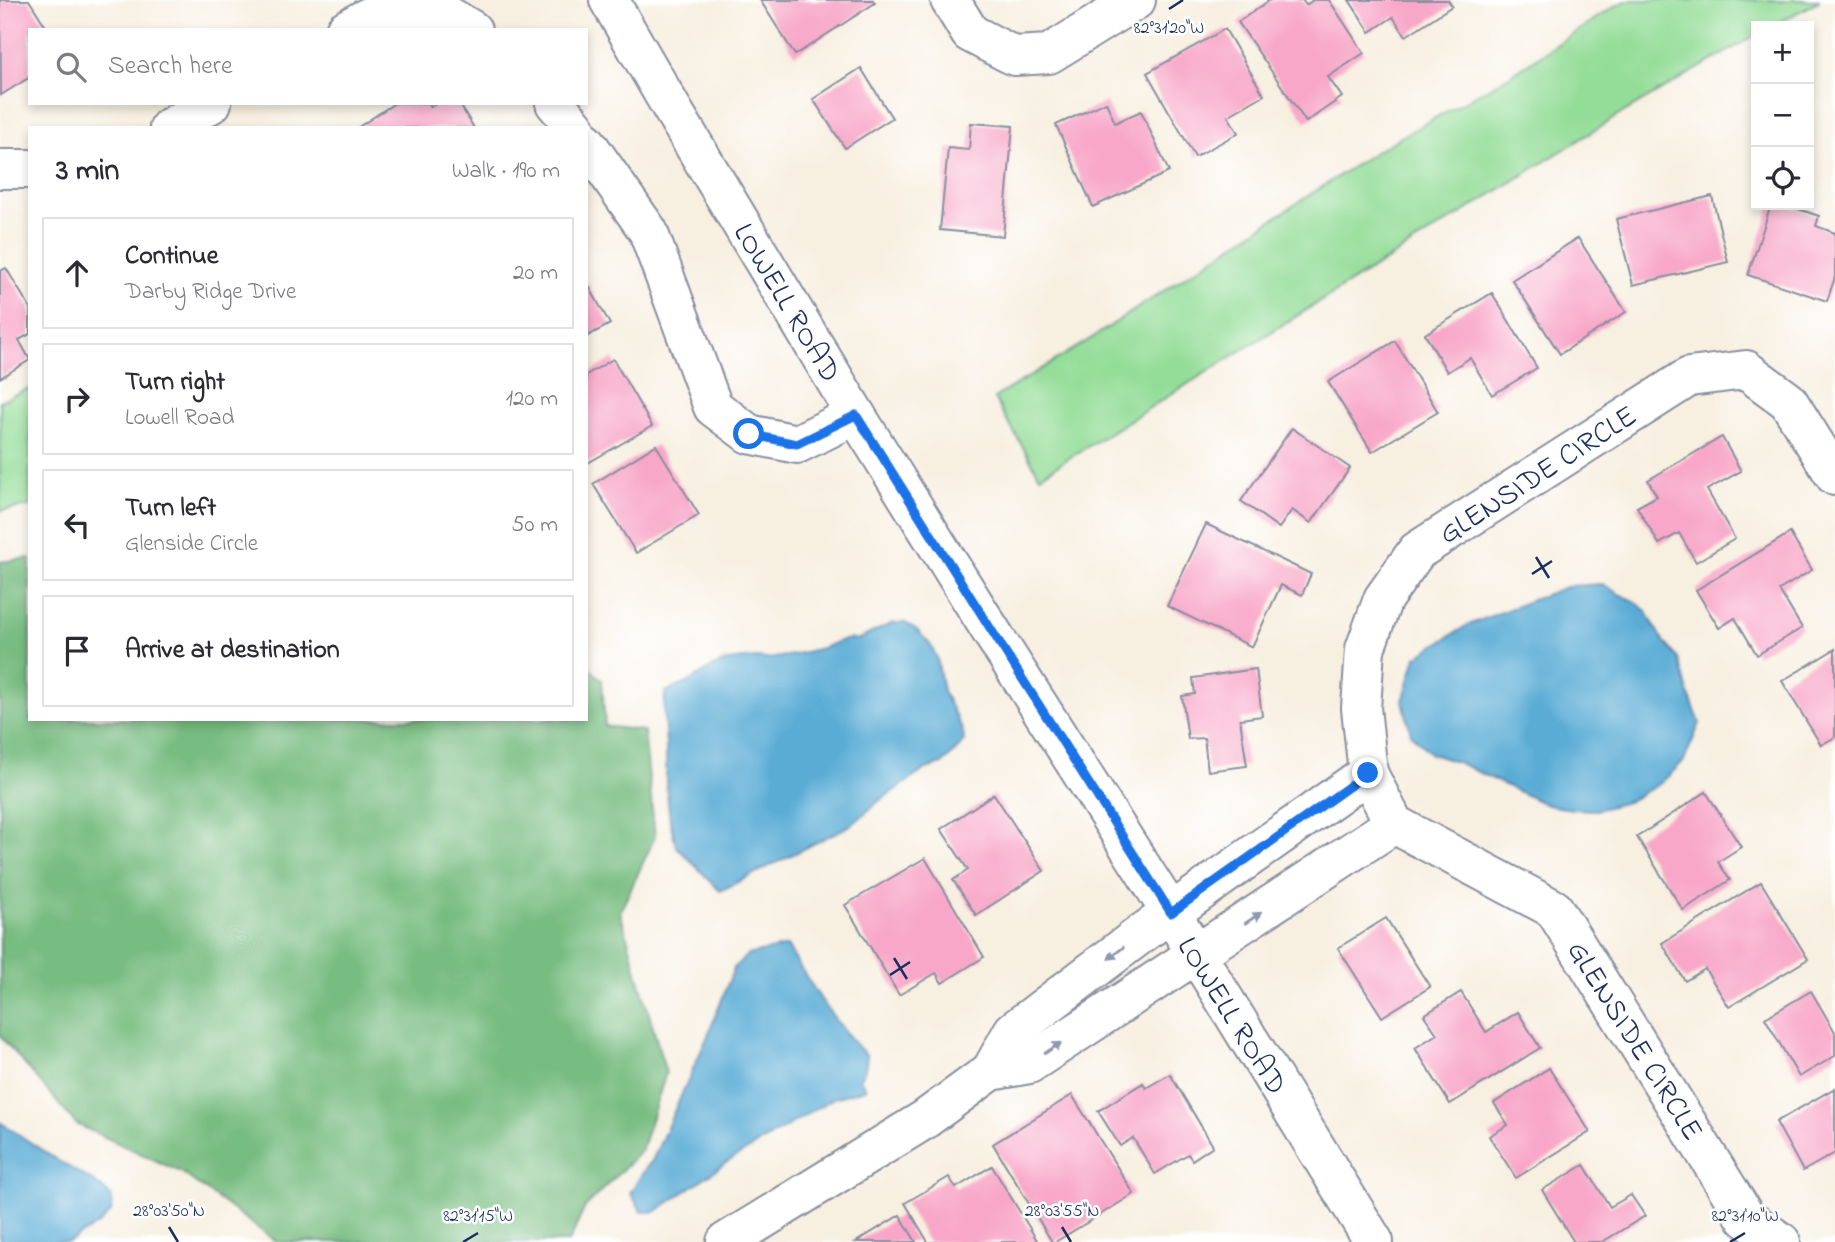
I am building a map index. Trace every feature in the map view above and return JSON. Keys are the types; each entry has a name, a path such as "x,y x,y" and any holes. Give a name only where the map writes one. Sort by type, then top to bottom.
{"street":[{"name":"LOWELL ROAD","path":"609,0 856,415 1171,913 1374,1242"},
{"path":"950,0 970,33 1014,56 1049,54 1136,0"},
{"path":"349,28 374,14 447,15 469,28"},
{"path":"172,126 209,105"},
{"path":"557,105 574,126"},
{"path":"588,145 649,231 713,407 749,434 797,444 856,415"},
{"path":"0,169 28,169"},
{"name":"GLENSIDE CIRCLE","path":"1781,1242 1746,1218 1554,909 1394,824 1368,773 1361,708 1365,649 1383,599 1417,551 1689,377 1746,370 1788,401 1835,476"},
{"path":"991,1071 1013,1031 1171,913 1368,773"},
{"path":"726,1242 924,1120 991,1071 1029,1063 1394,824"},
{"path":"1064,994 1087,1026"}],"green space":[{"path":"1627,0 1820,0 1782,21 1751,21 1751,38 1624,112 1040,476 994,398 1092,338 1378,150 1506,78"},
{"path":"28,389 28,506 0,511 0,401"},
{"path":"28,558 28,721 588,721 588,667 602,680 605,726 644,731 655,837 620,912 666,1073 641,1151 585,1207 569,1242 277,1242 181,1172 76,1124 0,1036 0,562"}],"water":[{"path":"1603,584 1646,611 1660,636 1679,660 1700,723 1684,761 1661,783 1627,802 1596,810 1547,805 1457,762 1431,754 1411,734 1403,701 1416,657 1468,625 1568,586"},
{"path":"904,622 916,629 930,644 937,658 943,691 962,729 964,740 960,746 942,764 926,769 879,801 853,824 720,891 676,846 666,785 665,692 727,661 792,655 842,640 859,639 890,624"},
{"path":"787,946 834,1017 867,1056 865,1070 860,1079 866,1089 834,1098 726,1163 655,1212 642,1212 630,1193 652,1161 706,1040 734,968 747,955"},
{"path":"0,1122 96,1183 111,1196 112,1211 99,1224 69,1242 0,1242"}],"building":[{"path":"0,0 29,0 47,28 28,28 28,78 1,95"},
{"path":"760,0 873,0 875,3 795,55"},
{"path":"1270,0 1302,0 1306,5 1313,0 1329,0 1364,53 1328,77 1342,97 1306,122 1238,22"},
{"path":"1349,0 1448,0 1452,6 1406,36 1393,17 1370,32"},
{"path":"1225,29 1264,95 1228,116 1238,133 1195,157 1147,73"},
{"path":"861,68 892,118 845,148 813,99"},
{"path":"1106,102 1115,123 1141,111 1169,172 1093,207 1056,125"},
{"path":"392,105 460,105 473,126 360,126"},
{"path":"971,123 1013,126 1003,236 940,230 948,148 969,150"},
{"path":"1712,196 1728,262 1633,285 1616,219"},
{"path":"1769,210 1801,210 1819,216 1816,226 1835,233 1835,277 1827,301 1748,275"},
{"path":"1578,238 1626,312 1560,354 1512,280"},
{"path":"6,268 28,305 28,335 19,340 28,361 0,378 0,271"},
{"path":"588,285 610,324 588,336"},
{"path":"1492,293 1537,368 1492,395 1470,358 1447,372 1425,334"},
{"path":"1395,341 1438,412 1372,452 1328,382"},
{"path":"613,359 652,426 588,463 588,374"},
{"path":"1292,428 1350,468 1311,523 1292,510 1279,528 1241,501"},
{"path":"1722,437 1741,471 1707,490 1735,539 1696,562 1679,533 1659,544 1637,507 1657,496 1648,480"},
{"path":"656,445 699,515 636,553 593,484"},
{"path":"1206,524 1311,574 1302,595 1281,585 1252,647 1167,606"},
{"path":"1790,533 1812,570 1779,590 1802,628 1757,655 1735,618 1719,628 1696,590"},
{"path":"1835,649 1835,737 1821,745 1782,681"},
{"path":"1256,669 1262,716 1240,719 1247,766 1208,771 1204,738 1188,739 1182,696 1195,694 1193,678"},
{"path":"1706,792 1741,847 1718,862 1730,880 1683,910 1637,837"},
{"path":"994,794 1044,871 976,915 953,880 968,870 941,829"},
{"path":"925,858 984,957 942,983 936,973 899,995 845,905"},
{"path":"1761,882 1808,959 1729,1007 1705,969 1685,981 1662,943"},
{"path":"1386,918 1430,987 1382,1017 1338,948"},
{"path":"1811,991 1835,1032 1835,1056 1799,1077 1765,1018"},
{"path":"1461,992 1486,1032 1518,1012 1540,1048 1450,1104 1415,1048 1437,1034 1424,1015"},
{"path":"1549,1068 1590,1132 1516,1178 1489,1136 1508,1125 1494,1103"},
{"path":"1170,1074 1213,1146 1192,1160 1188,1154 1155,1174 1133,1138 1120,1146 1098,1111 1143,1083 1146,1088"},
{"path":"1835,1088 1835,1153 1803,1171 1776,1122"},
{"path":"1072,1095 1134,1194 1052,1242 993,1144"},
{"path":"1584,1165 1610,1207 1631,1195 1645,1216 1602,1242 1574,1242 1542,1190"},
{"path":"992,1166 1038,1242 928,1242 905,1203 949,1177 956,1188"},
{"path":"900,1215 916,1242 856,1242"}],"route":[{"path":"749,434 797,444 856,415 1171,913 1368,773"}]}
